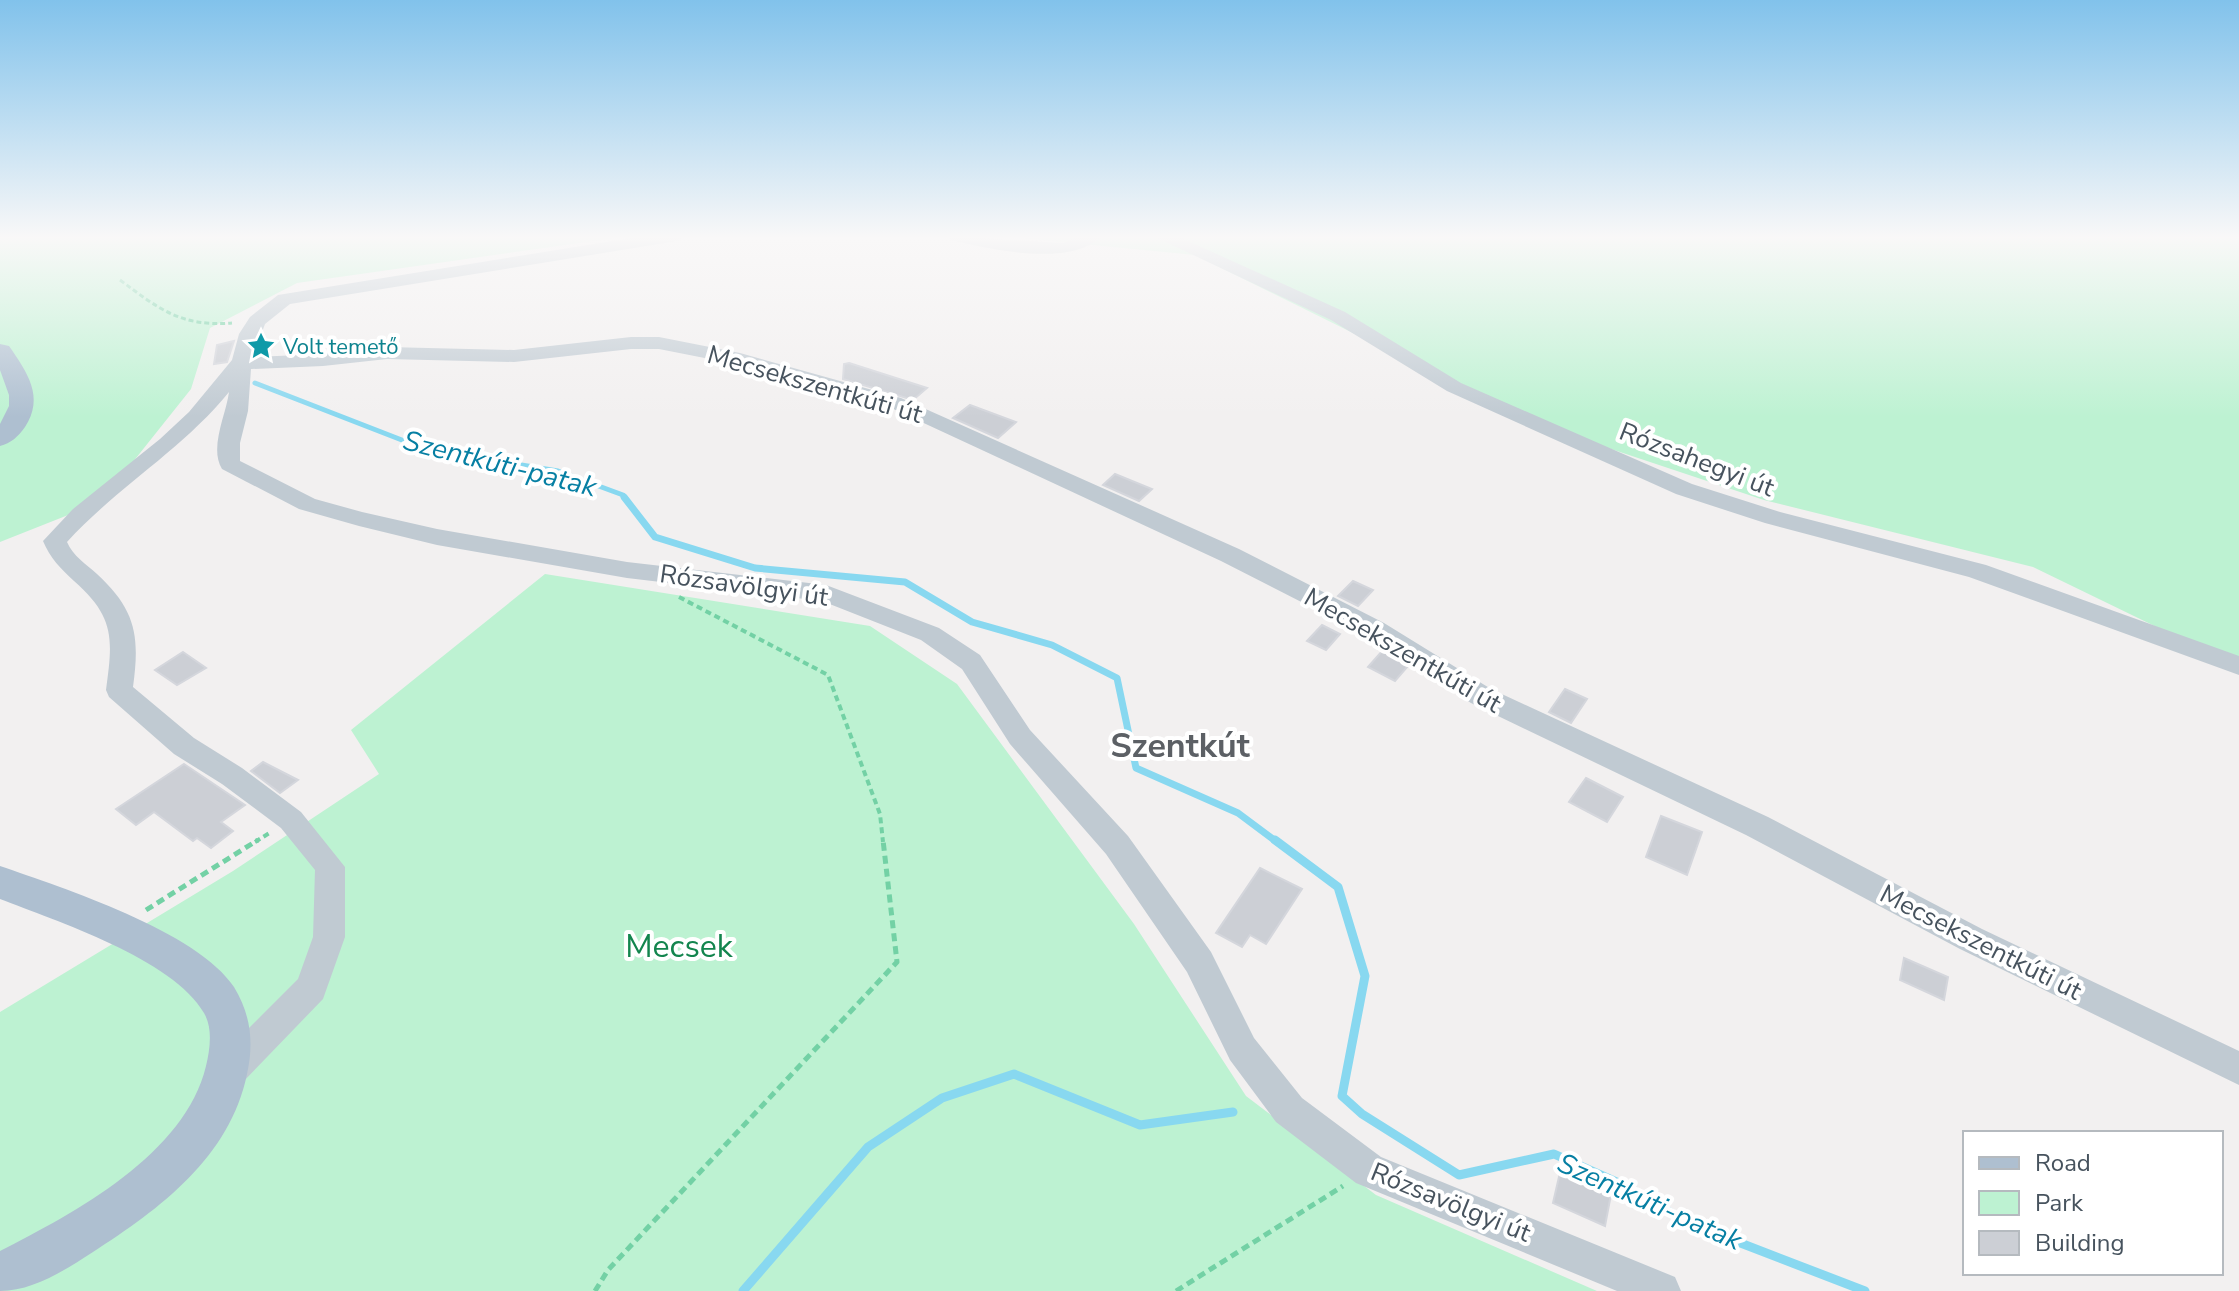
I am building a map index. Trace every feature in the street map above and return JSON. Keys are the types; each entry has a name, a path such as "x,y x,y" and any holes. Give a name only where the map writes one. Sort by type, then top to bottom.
{"main road":[{"path":"0,351 22,386 22,409 0,438"},
{"path":"0,882 94,920 162,953 194,973 217,996 232,1025 229,1072 210,1119 171,1164 123,1206 74,1238 0,1276"}],"street":[{"path":"257,319 285,299 295,296"},
{"name":"Rózsahegyi út","path":"1295,296 1338,316 1454,387 1684,489 1787,522 1977,571 2239,666"},
{"name":"Rózsavölgyi út","path":"257,319 245,340 240,363 237,412 226,449 230,464 307,504 437,537 627,570 826,593 930,634 971,662 1020,737 1117,845 1154,894 1199,962 1242,1049 1289,1110 1369,1170 1661,1291"},
{"name":"Mecsekszentkúti út","path":"240,363 323,360 387,353 514,356 631,343 659,343 733,357 894,402 1230,555 1375,629 1481,696 1757,826 1971,939 2239,1069"},
{"path":"229,1072 311,988 329,937 330,867 291,820 232,776 184,746 119,690 124,624 107,596 60,555 55,541 75,518 167,445 212,402 240,363"}],"path":[{"path":"144,296 183,323 205,327 257,319"},
{"path":"595,1291 608,1270 897,962 880,814 828,675 670,592"},
{"path":"94,920 115,908 135,917 291,820"},
{"path":"1176,1291 1369,1170"}],"green space":[{"path":"0,296 271,296 210,328 191,389 101,502 0,542"},
{"path":"1278,296 2239,296 2239,667 2033,567 1764,500 1539,425"},
{"name":"Mecsek","path":"545,574 870,626 957,684 1134,924 1246,1096 1376,1195 1597,1291 0,1291 0,1012 233,871 379,774 351,730"}],"building":[{"path":"234,341 227,362 214,364 217,345"},
{"path":"844,364 927,388 913,400 843,379"},
{"path":"970,405 1016,422 998,438 953,418"},
{"path":"1115,474 1152,489 1139,501 1103,485"},
{"path":"1353,581 1373,590 1358,606 1338,596"},
{"path":"1322,625 1340,634 1326,650 1307,641"},
{"path":"1383,650 1408,666 1395,681 1368,667"},
{"path":"183,652 206,668 177,685 155,670"},
{"path":"1565,689 1587,699 1571,723 1549,712"},
{"path":"263,762 298,780 280,793 251,771"},
{"path":"184,764 245,805 221,822 233,831 211,848 197,838 193,841 154,812 136,825 116,809"},
{"path":"1586,778 1623,797 1607,822 1569,802"},
{"path":"1661,816 1702,832 1687,875 1646,857"},
{"path":"1260,868 1302,889 1266,944 1250,935 1242,947 1216,933"},
{"path":"1904,958 1948,977 1944,1000 1900,980"},
{"path":"1561,1168 1612,1189 1605,1226 1553,1203"}],"waterway":[{"name":"Szentkúti-patak","path":"255,383 425,449 558,471 623,495 626,499"},
{"name":"Szentkúti-patak","path":"624,497 655,537 755,568 905,582 972,622 1052,645 1117,678 1136,768 1238,813 1277,842"},
{"name":"Szentkúti-patak","path":"1275,840 1338,887 1365,976 1342,1096 1362,1114 1459,1175 1554,1154 1628,1187 1686,1222 1865,1291"},
{"path":"743,1291 868,1147 942,1098 1014,1074 1140,1125 1233,1112"}],"place":[{"name":"Volt temető","path":"261,346"}],"district":[{"name":"Szentkút","path":"1180,745"}]}
